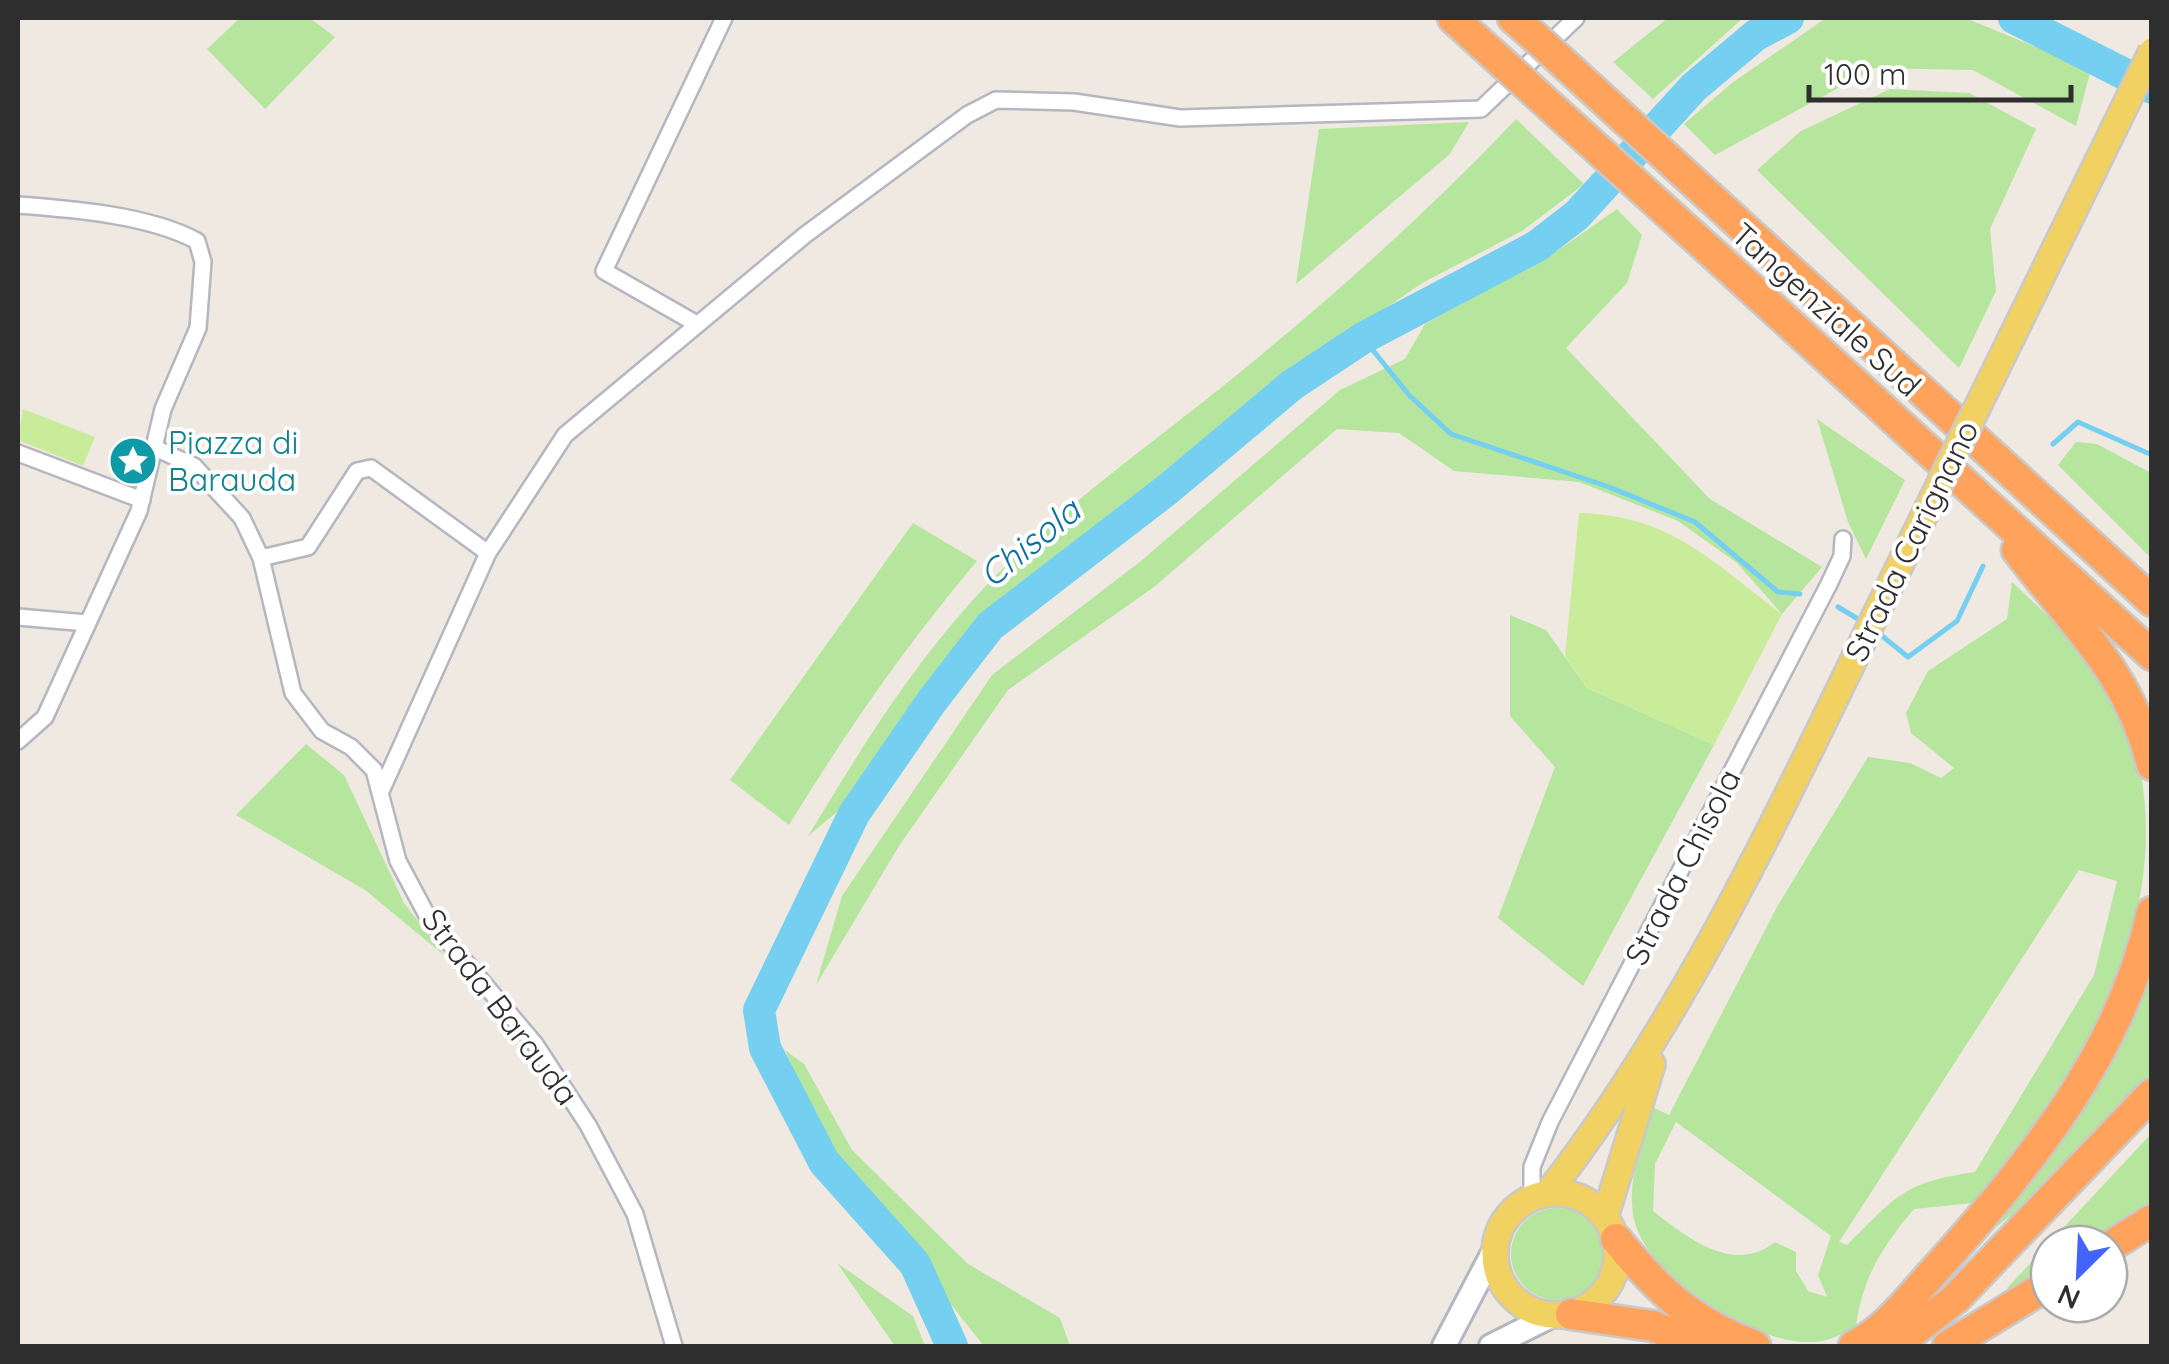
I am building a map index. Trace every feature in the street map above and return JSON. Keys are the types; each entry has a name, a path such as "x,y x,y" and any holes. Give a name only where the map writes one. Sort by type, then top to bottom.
{"highway":[{"name":"Tangenziale Sud","path":"1453,18 2152,655"},
{"name":"Tangenziale Sud","path":"1524,27 2152,600"},
{"path":"1970,488 2050,594 2106,657 2139,719 2152,765"},
{"path":"1854,1346 1888,1322 2041,1146 2112,1027 2140,962 2152,912"},
{"path":"1885,1346 1910,1334 1955,1299 2152,1094"},
{"path":"1925,1346 1988,1290 2152,1119"},
{"path":"2129,1234 2152,1220"},
{"path":"1610,1228 1665,1297 1706,1324 1755,1346"},
{"path":"1948,1346 2029,1296"},
{"path":"1562,1314 1653,1326 1703,1346"}],"main road":[{"name":"Strada Carignano","path":"1664,1027 1807,756 2152,50"},
{"path":"1444,1346 1495,1249 1504,1222 1540,1196 1595,1134 1664,1027"},
{"path":"1491,1346 1603,1294 1618,1258 1610,1228 1664,1027"},
{"path":"1540,1196 1580,1198 1610,1228"},
{"path":"1495,1249 1499,1275 1520,1303 1562,1314"}],"street":[{"path":"695,323 604,271 724,18"},
{"path":"382,789 488,552 565,436 695,323 805,235 968,115 996,100 1074,102 1180,118 1481,110 1576,18"},
{"path":"18,205 69,208 176,230 197,241 203,262 198,328 179,364 153,448 142,500 45,717 18,741"},
{"name":"Strada Barauda","path":"153,448 194,466 242,518 261,558 293,694 322,731 351,747 374,770 398,862 429,919 535,1044 588,1125 628,1199 674,1346"},
{"path":"18,453 142,500"},
{"path":"261,558 308,547 356,471 371,468 488,552"},
{"name":"Strada Chisola","path":"1540,1196 1532,1167 1550,1122 1829,584 1842,556 1843,539"},
{"path":"18,618 87,622"}],"green space":[{"path":"240,18 310,18 335,37 265,109 207,49"},
{"path":"1668,18 1743,18 1653,99 1613,62"},
{"path":"1826,18 1965,18 2091,69 2076,126 1973,70 1875,68 1715,155 1684,124 1732,83"},
{"path":"1890,89 1969,93 2036,129 1990,229 1996,291 1959,368 1757,170 1801,131"},
{"path":"1516,119 1584,184 1522,231 1422,283 1272,387 1135,500 996,603 918,694 842,808 808,836 910,678 956,619 1013,558 1080,499 1323,303 1422,213"},
{"path":"1469,122 1450,154 1296,284 1319,129"},
{"path":"1617,209 1642,235 1627,283 1566,348 1710,499 1822,567 1782,614 1737,563 1678,521 1579,482 1454,471 1399,433 1337,429 1154,587 1008,690 899,846 816,985 842,896 992,675 1141,561 1340,390 1405,359 1425,324 1557,251"},
{"path":"23,409 95,437 83,466 18,440"},
{"path":"1817,419 1905,480 1866,559 1848,522"},
{"path":"2076,442 2097,444 2151,473 2151,558 2058,465"},
{"path":"1579,513 1640,522 1665,532 1711,560 1782,614 1714,745 1587,688 1565,656"},
{"path":"913,523 977,561 878,690 789,825 730,780"},
{"path":"2012,582 2097,668 2119,702 2128,726 2141,774 2146,835 2140,893 2126,949 2079,1054 1982,1202 1914,1209 1876,1263 1856,1326 1850,1330 1813,1342 1758,1331 1704,1302 1679,1283 1642,1240 1634,1219 1632,1190 1636,1162 1654,1108 1669,1115 1777,907 1868,757 1910,763 1941,778 1954,768 1911,733 1906,713 1928,671 2007,619","holes":["2079,870 2117,881 2094,975 1975,1172 1916,1187 1891,1203 1847,1245 1839,1242","1676,1122 1831,1236 1818,1275 1827,1297 1808,1291 1796,1271 1796,1252 1775,1242 1759,1251 1727,1254 1696,1241 1653,1211 1655,1164"]},
{"path":"1510,615 1546,630 1587,688 1714,745 1583,986 1498,918 1555,767 1510,716"},
{"path":"306,744 344,775 404,903 445,956 365,890 236,815"},
{"path":"2151,948 2151,1083 2071,1170 1988,1233 1983,1229"},
{"path":"785,1050 804,1064 852,1150 968,1264 1060,1318 1070,1346 984,1346 833,1157"},
{"path":"2151,1134 2151,1210 2129,1224 2067,1224"},
{"path":"1557,1208 1583,1216 1595,1228 1603,1254 1595,1280 1583,1292 1557,1300 1531,1292 1519,1280 1511,1254 1519,1228 1531,1216"},
{"path":"837,1263 913,1316 925,1346 895,1346"},
{"path":"2029,1264 2029,1284 2013,1293 2007,1288"}],"waterway":[{"name":"Chisola","path":"952,1346 915,1264 824,1162 765,1048 759,1010 854,814 932,701 990,626 1168,489 1292,385 1363,338 1537,246 1577,215 1694,87 1756,35 1788,18"},
{"name":"Chisola","path":"2014,18 2152,88"},
{"path":"1363,338 1409,395 1451,434 1609,487 1695,522 1778,592 1800,594"},
{"path":"2053,444 2078,422 2152,455"},
{"path":"1876,631 1908,657 1957,621 1983,566"},
{"path":"1838,607 1863,622"}],"place":[{"name":"Piazza di Barauda","path":"133,461"}]}
